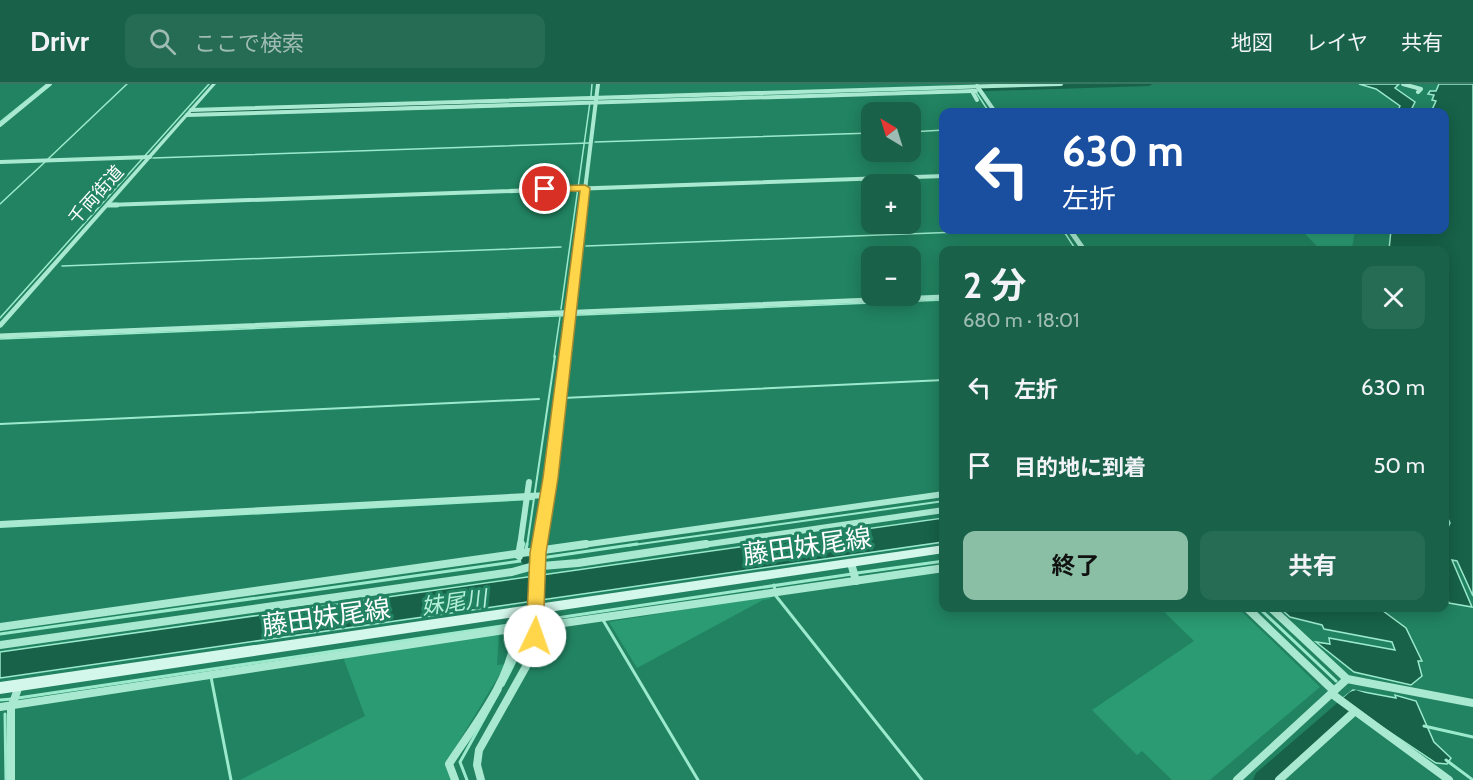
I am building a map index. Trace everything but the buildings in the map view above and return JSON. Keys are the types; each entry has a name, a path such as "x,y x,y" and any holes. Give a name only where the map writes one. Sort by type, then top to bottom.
{"main road":[{"name":"藤田妹尾線","path":"0,688 15,697 536,616 854,573 939,550"}],"street":[{"path":"0,125 50,84"},
{"name":"千両街道","path":"0,326 108,205 145,157 214,84"},
{"path":"519,555 534,497 570,314 582,189 598,84"},
{"path":"189,113 976,89 1061,84"},
{"path":"1403,84 1421,89 1418,92"},
{"path":"976,89 977,100"},
{"path":"976,89 992,108"},
{"path":"189,113 594,101"},
{"path":"0,162 145,157"},
{"path":"108,205 939,176"},
{"path":"0,336 939,297"},
{"path":"456,780 449,764 509,678 530,656 536,616 538,561 534,497 529,482"},
{"path":"0,645 939,496"},
{"path":"0,524 534,497"},
{"path":"0,627 519,555 538,561 939,511"},
{"path":"536,616 603,617 775,592 854,573 939,568"},
{"path":"1251,612 1352,711 1449,780"},
{"path":"1275,612 1347,679 1473,704"},
{"path":"0,707 15,697 212,675 512,629 516,632 516,648 509,678 479,750 477,765 481,780"},
{"path":"1237,780 1335,695 1347,679"},
{"path":"11,780 15,697"},
{"path":"1279,780 1352,711"}],"shaded area":[{"path":"1305,234 1354,234 1352,246 1317,246"},
{"path":"773,595 770,599 763,600 637,668 609,622"},
{"path":"1164,612 1242,612 1320,687 1210,780 1172,780 1142,751 1137,755 1092,710 1194,641"},
{"path":"499,631 497,665 506,664 447,761 446,767 451,780 240,780 365,716 344,660 347,654"}],"water":[{"path":"1359,84 1399,84 1395,88 1415,102 1412,108 1399,108 1400,106 1376,89"},
{"path":"1439,84 1473,84 1473,596 1457,561 1452,560 1472,607 1449,603 1449,246 1389,246 1391,234 1449,234 1449,108 1433,108 1436,101 1432,100 1434,95 1428,94 1430,91 1436,91"},
{"name":"妹尾川","path":"939,519 939,543 0,678 0,652"},
{"path":"1284,612 1384,612 1406,628 1422,661 1418,661 1422,676 1411,685 1354,672 1316,642 1330,644 1329,638 1395,650 1392,642 1324,629 1322,625 1290,617"},
{"path":"1353,690 1396,698 1395,695 1416,701 1434,742 1451,758 1447,764 1436,763 1354,708 1353,703 1343,698"}],"waterway":[{"path":"0,122 47,84"},
{"path":"48,159 127,84"},
{"path":"0,318 209,84"},
{"path":"591,96 592,84"},
{"path":"957,90 1149,84"},
{"path":"976,92 986,108"},
{"path":"584,143 590,102"},
{"path":"193,113 476,104"},
{"path":"921,131 939,130"},
{"path":"595,142 861,133"},
{"path":"153,158 584,143"},
{"path":"561,309 584,143"},
{"path":"584,143 589,143"},
{"path":"0,204 45,162"},
{"path":"586,246 939,233"},
{"path":"1066,234 1073,246"},
{"path":"62,266 561,247"},
{"path":"0,339 939,300"},
{"path":"554,357 560,317"},
{"path":"534,499 555,356"},
{"path":"563,398 939,380"},
{"path":"0,424 539,399"},
{"path":"0,527 534,499"},
{"path":"527,546 534,499"},
{"path":"626,546 939,502"},
{"path":"526,551 527,544"},
{"path":"541,558 637,544"},
{"path":"0,634 535,559"},
{"path":"857,573 939,562"},
{"path":"774,586 852,574"},
{"path":"520,623 774,586"},
{"path":"774,586 776,596 922,780"},
{"path":"1263,612 1336,681"},
{"path":"603,620 698,780"},
{"path":"18,698 520,623"},
{"path":"503,685 520,647 522,639 520,623"},
{"path":"211,677 231,780"},
{"path":"467,780 460,762 500,690"},
{"path":"1263,780 1356,698 1367,702"},
{"path":"0,700 12,699"},
{"path":"5,714 6,780"},
{"path":"1424,726 1473,737"},
{"path":"1446,760 1473,780"}],"route":[{"path":"535,636 538,553 550,478 585,188 545,189"}]}
